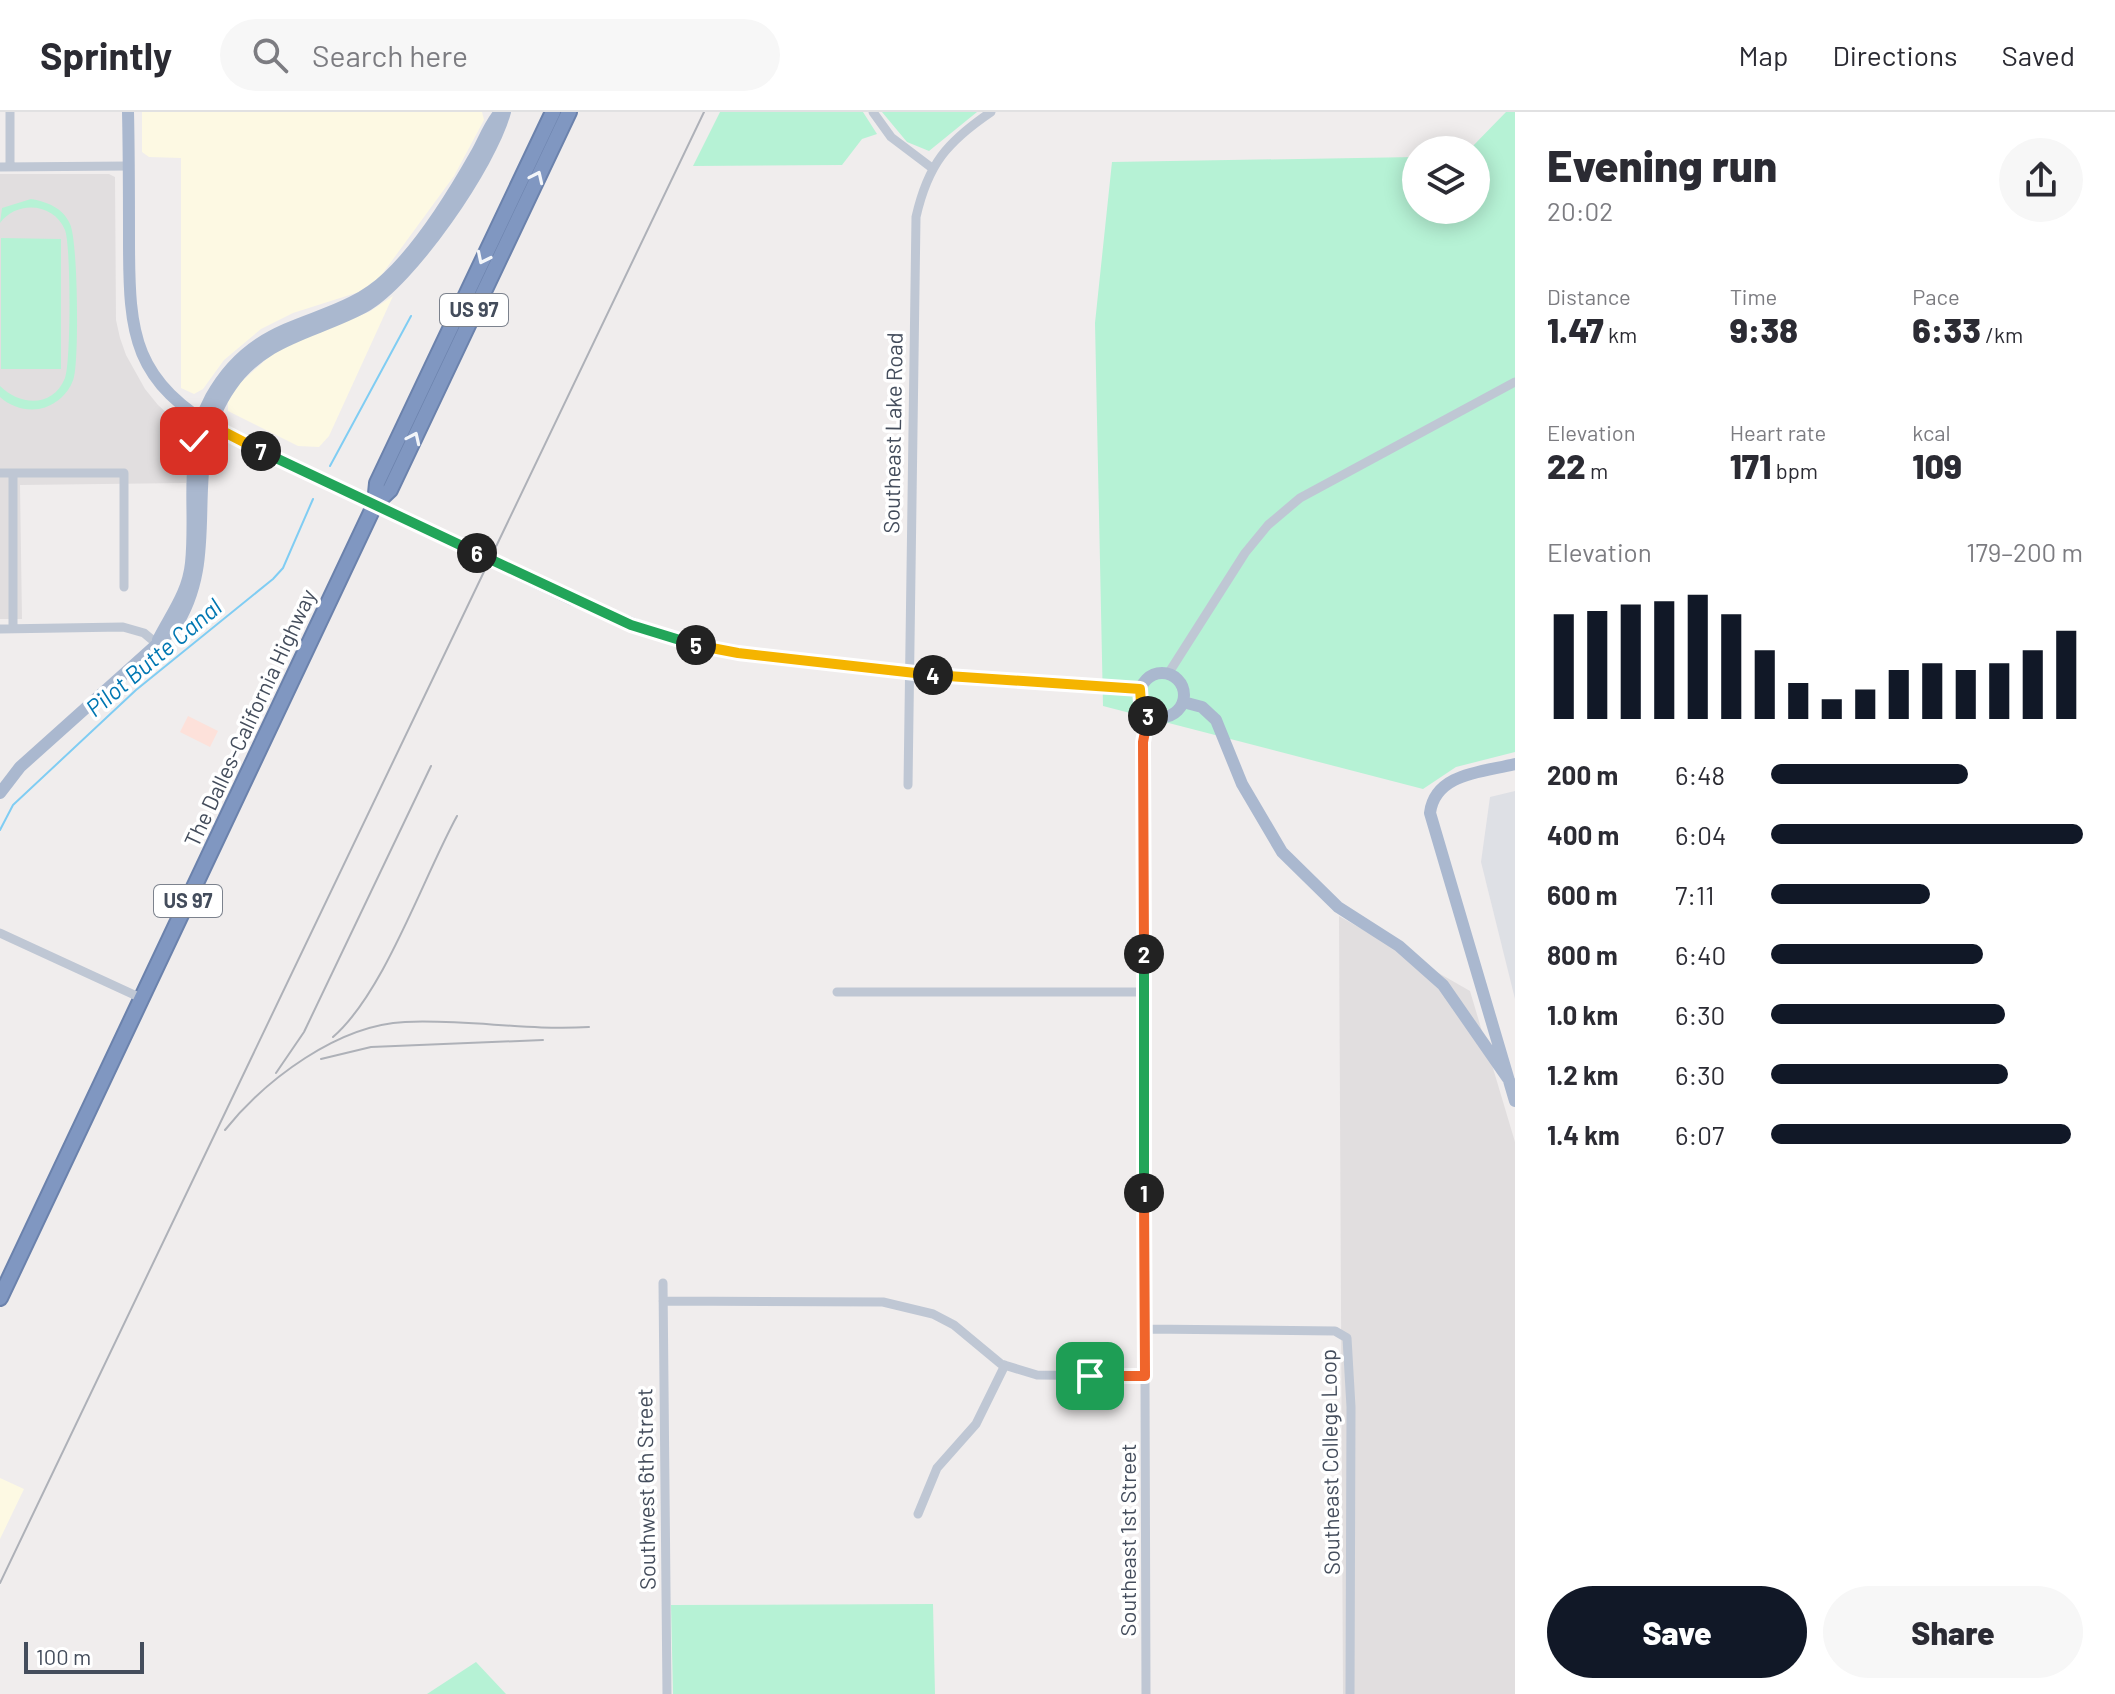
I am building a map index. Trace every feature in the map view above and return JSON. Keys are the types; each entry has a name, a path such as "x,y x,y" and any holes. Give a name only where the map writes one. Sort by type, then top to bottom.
{"highway":[{"name":"The Dalles-California Highway","path":"0,1298 375,504 377,483 553,112"},
{"name":"The Dalles-California Highway","path":"375,504 390,490 569,112"},
{"path":"518,185 518,202 524,206"}],"main road":[{"path":"128,112 129,289 133,335 151,372 176,401 206,423 573,600 680,642 738,653 908,673 1140,689"},
{"path":"0,793 20,767 174,629 183,615 197,581 202,450 206,423 237,377 268,348 362,308 406,273 478,170 502,112"},
{"path":"1168,674 1183,688 1183,702 1169,716 1149,714 1141,703 1140,689 1148,677 1168,674"},
{"path":"1183,702 1202,707 1216,720 1242,784 1282,852 1338,907 1399,946 1443,985 1509,1080"},
{"path":"1515,764 1448,782 1437,790 1431,801 1433,826 1515,1101"}],"street":[{"path":"10,112 5,167 129,166"},
{"path":"873,112 891,137 932,168"},
{"name":"Southeast Lake Road","path":"908,785 916,217 932,168 965,130 991,112"},
{"path":"1168,674 1245,553 1268,525 1300,498 1515,382"},
{"path":"0,473 124,473 124,587"},
{"path":"13,473 13,629"},
{"path":"0,629 123,627 144,633 156,643"},
{"name":"Southeast 1st Street","path":"1146,1694 1143,742 1149,714"},
{"path":"1,933 141,998"},
{"path":"837,992 1144,992"},
{"name":"Southwest 6th Street","path":"663,1283 667,1694"},
{"path":"663,1301 883,1302 910,1307 954,1325 1005,1365 1037,1375 1072,1378 1145,1376"},
{"name":"Southeast College Loop","path":"1145,1329 1335,1331 1347,1338 1351,1393 1350,1694"},
{"path":"918,1514 937,1468 976,1424 1005,1365"}],"shaded area":[{"path":"142,112 482,112 484,120 454,176 380,277 359,292 293,313 261,329 224,360 203,389 194,394 181,388 181,158 149,157 142,152"},
{"path":"0,174 109,174 115,177 116,320 120,338 145,389 189,437 186,483 20,485 22,619 0,619"},
{"path":"393,296 329,436 319,447 298,446 228,411 228,402 239,384 271,355 297,340 369,312"},
{"path":"188,716 218,731 210,747 180,732"},
{"path":"1515,791 1515,999 1481,862 1490,797"},
{"path":"1339,916 1470,991 1515,1142 1515,1694 1343,1694"},
{"path":"0,1478 24,1489 0,1539"}],"green space":[{"path":"720,112 863,112 877,134 862,139 842,165 693,166"},
{"path":"882,112 977,112 929,151 907,142"},
{"path":"1506,112 1515,112 1515,752 1456,767 1423,789 1103,706 1095,323 1112,162 1402,157 1402,224 1490,224 1490,136 1483,136"},
{"path":"31,199 54,207 70,224 77,299 76,366 72,383 56,402 34,409 18,408 4,400 0,397 0,386 17,397 36,401 53,395 60,388 67,368 69,279 65,230 53,214 25,208 7,216 0,223 2,208"},
{"path":"1,238 61,239 61,369 1,369"},
{"path":"933,1604 935,1694 673,1694 671,1605"},
{"path":"476,1662 506,1694 427,1694"}],"waterway":[{"name":"Pilot Butte Canal","path":"330,466 411,316"},
{"name":"Pilot Butte Canal","path":"0,830 13,805 136,690 273,579 283,568 313,499"}],"railway":[{"path":"0,1583 704,112"},
{"path":"276,1073 304,1032 431,766"},
{"path":"333,1037 352,1017 386,964 457,816"},
{"path":"225,1130 261,1092 305,1058 329,1044 380,1025 451,1022 589,1027"},
{"path":"321,1059 371,1047 543,1040"}],"route":[{"path":"194,441 201,420 573,600 680,642 738,653 908,673 1140,689 1141,703 1149,714 1143,734 1145,1376 1090,1376"}]}
